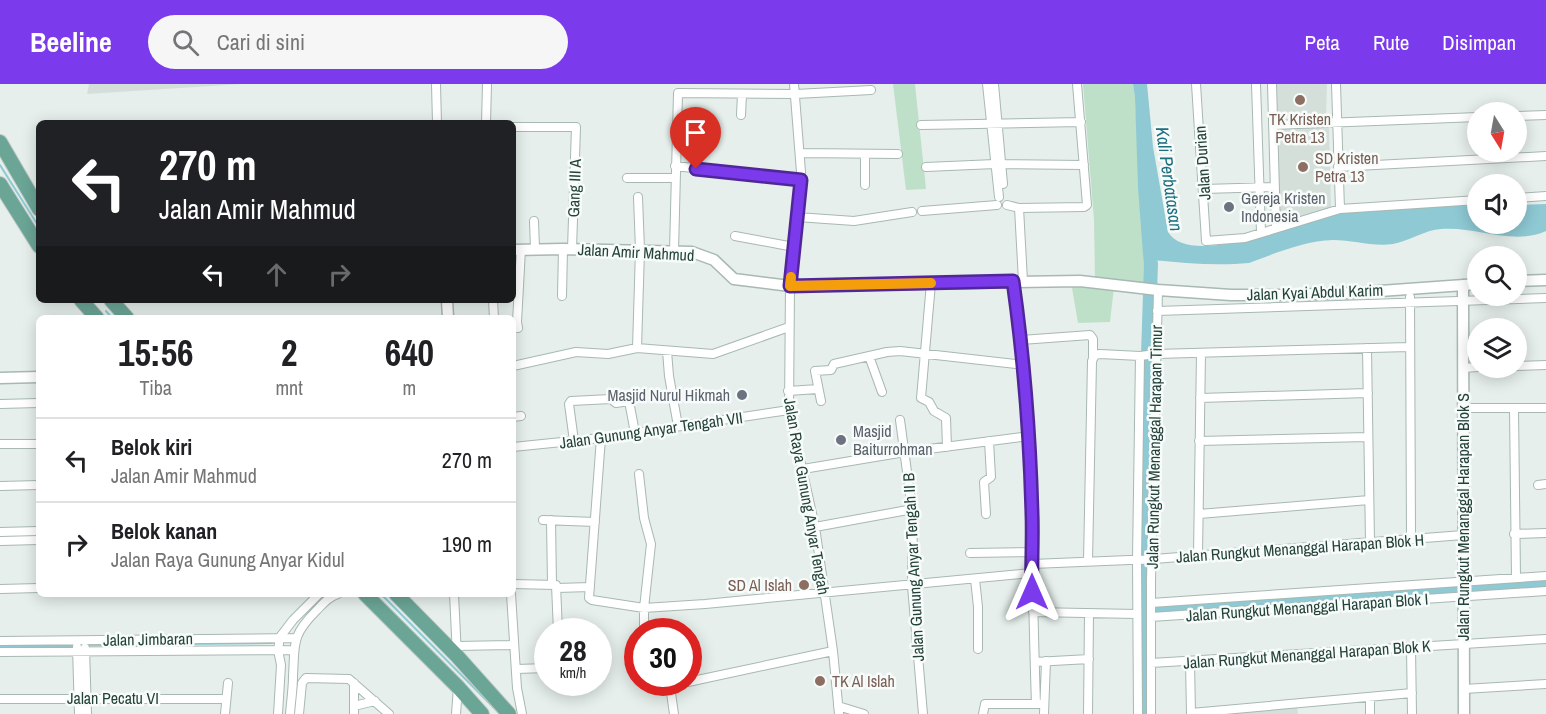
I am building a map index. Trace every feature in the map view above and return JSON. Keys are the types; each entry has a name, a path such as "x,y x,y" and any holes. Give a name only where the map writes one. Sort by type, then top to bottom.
{"main road":[{"path":"0,142 36,204"},
{"path":"0,184 36,241"},
{"path":"84,303 94,315"},
{"path":"114,303 124,315"},
{"path":"368,597 482,714"},
{"path":"399,597 457,651 509,714"}],"street":[{"path":"436,84 437,120"},
{"path":"486,120 487,84"},
{"name":"Jalan Raya Gunung Anyar Tengah","path":"794,84 801,153 801,180 790,286 789,410 815,526 839,710"},
{"path":"987,84 994,123 1002,201"},
{"path":"994,84 994,123"},
{"path":"797,218 854,221 1002,201 1022,208 1084,207 1087,205 1077,84"},
{"name":"Jalan Durian","path":"1196,84 1206,241 1245,238 1261,232"},
{"path":"1256,84 1261,232 1340,208 1467,201"},
{"path":"1272,84 1276,228"},
{"path":"1336,84 1340,208"},
{"path":"674,250 677,94 680,92 796,94 871,90"},
{"path":"741,115 742,94"},
{"path":"1527,116 1546,115"},
{"path":"1273,125 1467,117"},
{"path":"921,125 1081,122"},
{"name":"Gang III A","path":"516,127 576,127 562,296"},
{"path":"801,153 898,154"},
{"path":"865,155 865,185"},
{"path":"1338,166 1546,156"},
{"path":"926,166 1084,165"},
{"path":"675,166 801,180"},
{"path":"627,178 675,178"},
{"path":"1204,189 1275,187"},
{"path":"1527,197 1546,196"},
{"path":"637,348 640,250 638,197"},
{"path":"1022,208 1021,340 1029,436 1035,662 1040,704 1044,714"},
{"path":"534,221 535,249"},
{"path":"735,236 794,247"},
{"path":"517,250 518,328"},
{"name":"Jalan Amir Mahmud","path":"517,250 674,250 709,257 730,276 740,281 790,286 1080,281 1151,290"},
{"path":"1527,281 1546,280"},
{"path":"931,283 921,398 929,402 934,411 946,418 947,447"},
{"name":"Jalan Rungkut Menanggal Harapan Blok S","path":"1463,285 1464,714"},
{"name":"Jalan Kyai Abdul Karim","path":"1151,290 1231,295 1282,295 1467,285"},
{"path":"1411,288 1409,301 1411,539"},
{"name":"Jalan Rungkut Menanggal Harapan Timur","path":"1151,290 1157,311 1148,355 1145,559 1151,610 1151,714"},
{"path":"1157,311 1546,298"},
{"path":"516,365 576,352 608,354 637,348 713,354 789,330"},
{"path":"1021,340 1090,336 1093,339 1088,561"},
{"path":"1148,355 1410,347"},
{"path":"1367,348 1370,542"},
{"path":"667,351 678,426"},
{"path":"821,401 815,371 831,370 834,364 887,352 925,352 1024,365"},
{"path":"1198,555 1201,353"},
{"name":"Jalan Rungkut Menanggal Harapan Timur","path":"1093,359 1100,354 1148,355"},
{"name":"Jalan Rungkut Menanggal Harapan Timur","path":"1145,559 1148,355"},
{"path":"869,356 882,392"},
{"path":"1527,366 1546,365"},
{"path":"1463,368 1467,368"},
{"path":"0,378 36,377"},
{"path":"788,391 818,389"},
{"path":"1200,398 1368,393"},
{"path":"574,441 569,404 571,401 611,399 616,403 629,401 635,433"},
{"path":"0,404 36,403"},
{"path":"1463,408 1546,408"},
{"path":"1514,408 1516,578"},
{"name":"Jalan Gunung Anyar Tengah VII","path":"516,447 601,438 789,410"},
{"name":"Jalan Gunung Anyar Tengah II B","path":"900,420 913,509 912,586 923,714"},
{"path":"803,469 905,452 1029,436"},
{"path":"1199,441 1368,436"},
{"path":"516,584 590,587 601,438"},
{"path":"986,514 984,482 991,477 989,441"},
{"path":"0,444 36,444"},
{"path":"639,474 644,518 651,544 644,618"},
{"path":"0,486 36,485"},
{"path":"1198,514 1369,500"},
{"path":"815,526 913,509"},
{"path":"557,618 547,520 595,522"},
{"path":"0,532 36,531"},
{"path":"1514,534 1546,533"},
{"name":"Jalan Rungkut Menanggal Harapan Blok H","path":"590,587 590,600 644,608 912,586 975,579 1032,568 1088,561 1145,559 1463,535"},
{"path":"0,541 36,540"},
{"path":"970,553 1032,552"},
{"path":"1138,714 1137,614 1145,559"},
{"path":"1463,589 1516,578 1546,576"},
{"path":"975,579 978,649"},
{"path":"0,589 36,588"},
{"path":"1151,610 1463,589 1546,591"},
{"name":"Jalan Rungkut Menanggal Harapan Blok I","path":"1151,610 1463,589"},
{"path":"278,714 280,638 293,620 316,597"},
{"path":"290,714 293,650 296,638 306,621 330,597"},
{"path":"454,597 457,651 514,645"},
{"path":"511,597 517,688 522,714"},
{"path":"1033,612 1089,615 1137,614"},
{"path":"1088,714 1089,615"},
{"name":"Jalan Jimbaran","path":"0,652 81,646 296,638"},
{"name":"Jalan Rungkut Menanggal Harapan Blok K","path":"1151,663 1546,639"},
{"name":"Jalan Jimbaran","path":"0,641 81,646 293,650"},
{"path":"79,714 82,698 81,646"},
{"path":"1411,648 1412,714"},
{"path":"702,679 833,651"},
{"path":"1035,662 1089,659"},
{"path":"1040,704 1046,661"},
{"path":"1190,662 1191,713 1412,693"},
{"path":"516,669 534,668"},
{"path":"299,714 302,683 306,678 344,678 354,683 389,714"},
{"path":"225,714 228,683"},
{"path":"354,683 354,710 375,700"},
{"path":"1464,689 1546,684"},
{"path":"456,714 458,687"},
{"path":"671,696 674,714"},
{"path":"1370,697 1370,714"},
{"path":"82,698 87,714"},
{"name":"Jalan Pecatu VI","path":"0,699 226,699"},
{"path":"983,714 985,704 1040,704"},
{"path":"839,710 864,714"}],"shaded area":[{"path":"89,84 242,84 87,94"},
{"name":"TK Kristen Petra 13","path":"1274,84 1327,84 1326,116 1275,116"},
{"name":"SD Kristen Petra 13","path":"1276,126 1329,126 1331,207 1278,224"},
{"path":"1297,705 1298,714 1196,714"}],"green space":[{"path":"893,84 915,84 926,189 906,190"},
{"path":"1083,84 1133,84 1145,286 1095,280 1094,220"},
{"path":"1071,282 1114,287 1110,322 1078,323"}],"water":[{"name":"Kali Perbatasan","path":"1133,84 1147,84 1153,147 1168,232 1181,243 1200,246 1224,244 1251,239 1344,212 1410,207 1467,205 1467,230 1429,231 1393,244 1322,241 1290,248 1249,263 1213,264 1152,260 1151,281 1145,281 1138,187"},
{"name":"Kali Perbatasan","path":"1546,204 1546,231 1521,237 1495,234 1527,234 1527,205"}],"waterway":[{"path":"0,165 36,222"},
{"path":"1143,714 1144,477 1151,263"},
{"path":"106,311 109,315"},
{"path":"1144,610 1546,583"},
{"path":"384,597 500,714"},
{"path":"86,645 272,643"},
{"path":"0,646 74,646"}],"slow traffic":[{"path":"791,277 790,286 931,283"}],"place":[{"name":"TK Kristen Petra 13","path":"1300,100"},
{"name":"SD Kristen Petra 13","path":"1303,167"},
{"name":"Gereja Kristen Indonesia","path":"1229,207"},
{"name":"Masjid Nurul Hikmah","path":"742,395"},
{"name":"Masjid Baiturrohman","path":"841,440"},
{"name":"SD Al Islah","path":"804,585"},
{"name":"TK Al Islah","path":"820,681"}],"route":[{"path":"696,169 801,180 790,286 1013,281 1024,367 1029,436 1032,592"}]}
